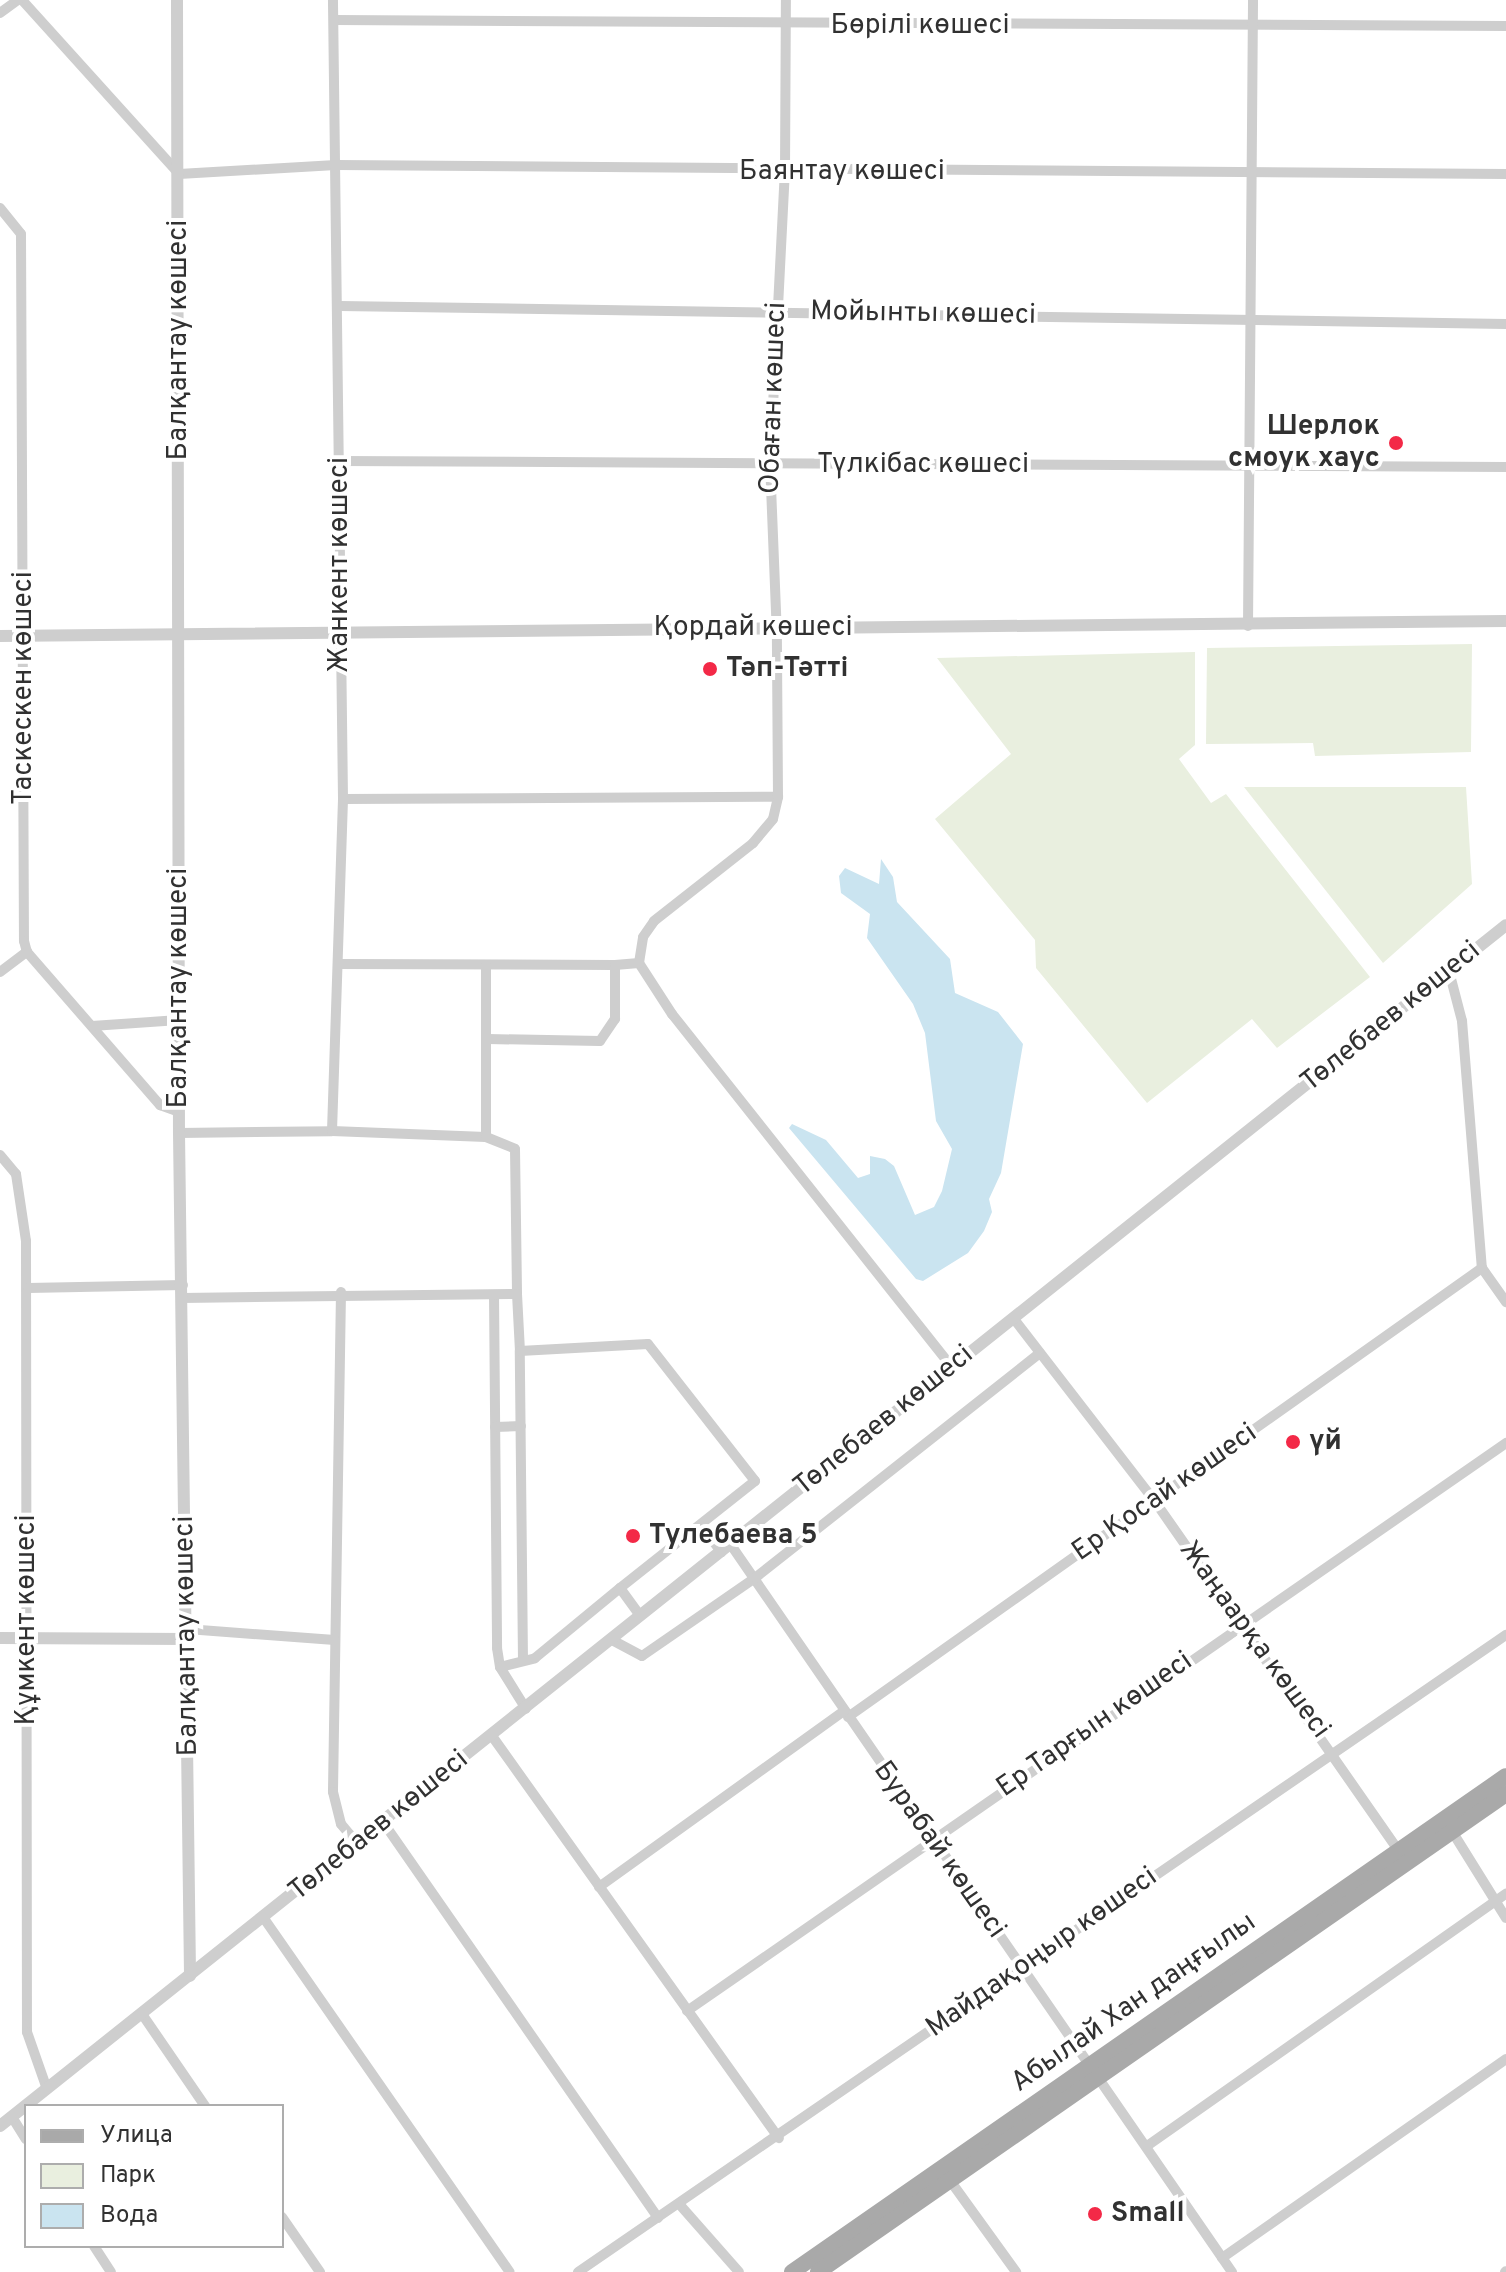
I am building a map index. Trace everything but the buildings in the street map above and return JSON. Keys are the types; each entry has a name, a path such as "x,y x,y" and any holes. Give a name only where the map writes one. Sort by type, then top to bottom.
{"main road":[{"name":"Абылай Хан даңғылы","path":"792,2272 1092,2072 1449,1826 1506,1776"},
{"name":"Абылай Хан даңғылы","path":"818,2272 1399,1851 1506,1794"}],"street":[{"path":"0,13 20,0 179,174"},
{"name":"Балқантау көшесі","path":"177,0 179,1133 190,1976"},
{"name":"Жанкент көшесі","path":"332,1131 343,799 340,306 333,0"},
{"name":"Обаған көшесі","path":"778,797 777,628 770,465 785,172 786,0"},
{"path":"1248,626 1253,0"},
{"name":"Бөрілі көшесі","path":"334,20 786,26 1506,26"},
{"name":"Баянтау көшесі","path":"179,174 336,165 785,172 1506,174"},
{"name":"Таскескен көшесі","path":"0,208 21,234 27,952"},
{"name":"Мойынты көшесі","path":"340,306 1506,324"},
{"name":"Түлкібас көшесі","path":"339,461 1506,467"},
{"name":"Қордай көшесі","path":"0,636 340,630 1248,626 1506,621"},
{"path":"343,799 778,797 773,819 753,843 654,921 643,937 639,963 672,1014 951,1366"},
{"name":"Төлебаев көшесі","path":"28,2104 358,1844 951,1366 1506,925"},
{"path":"0,972 27,952 160,1105 179,1112"},
{"path":"338,964 639,963"},
{"path":"486,965 486,1137"},
{"path":"488,1039 600,1041 615,1019 615,965"},
{"path":"1449,971 1461,1009 1482,1268 1506,1302"},
{"path":"92,1026 179,1020"},
{"path":"179,1133 332,1131 486,1137 515,1149 523,1661"},
{"name":"Құмкент көшесі","path":"0,1155 16,1174 28,1288 27,2032 47,2089"},
{"name":"Ер Қосай көшесі","path":"599,1887 1482,1268"},
{"path":"28,1288 517,1294"},
{"path":"341,1292 334,1809 358,1844"},
{"path":"494,1295 500,1667 526,1709"},
{"name":"Жаңаарқа көшесі","path":"1014,1319 1154,1500 1334,1752 1399,1851"},
{"path":"500,1667 535,1658 755,1481 648,1344 520,1351"},
{"path":"612,1640 642,1656 755,1578 1040,1353"},
{"path":"495,1427 521,1426"},
{"name":"Ер Тарғын көшесі","path":"687,2011 1506,1443"},
{"name":"Бурабай көшесі","path":"701,1525 755,1578 931,1839 1232,2272"},
{"path":"620,1588 640,1616"},
{"path":"0,1638 187,1634 335,1640"},
{"name":"Майдақоңыр көшесі","path":"578,2272 779,2138 1019,1967 1506,1635"},
{"path":"492,1736 779,2138"},
{"path":"383,1822 658,2218"},
{"path":"1449,1826 1506,1918"},
{"path":"1147,2146 1506,1894"},
{"path":"263,1917 510,2272"},
{"path":"142,2014 204,2104"},
{"path":"1222,2258 1504,2066"},
{"name":"Төлебаев көшесі","path":"0,2126 24,2107"},
{"path":"12,2117 24,2136"},
{"path":"949,2179 1016,2272"},
{"path":"680,2205 739,2272"},
{"path":"284,2220 320,2272"},
{"path":"95,2248 111,2272"}],"green space":[{"path":"1472,644 1471,752 1315,756 1313,743 1206,744 1207,648"},
{"path":"1195,652 1195,745 1179,759 1211,803 1226,794 1370,977 1277,1048 1252,1019 1147,1103 1036,968 1035,940 935,819 1011,754 937,658"},
{"path":"1244,787 1466,787 1472,884 1383,963"}],"water":[{"path":"881,859 893,877 897,902 950,959 955,993 998,1012 1023,1044 1001,1173 989,1199 992,1212 984,1231 968,1253 923,1281 916,1279 789,1128 792,1124 826,1140 858,1178 870,1174 870,1156 885,1159 894,1166 915,1215 934,1207 942,1191 952,1149 936,1121 925,1033 913,1004 867,938 870,914 841,893 839,876 845,868 879,884"}],"place":[{"name":"Шерлок смоук хаус","path":"1396,443"},
{"name":"Тәп-Тәтті","path":"710,669"},
{"name":"үй","path":"1293,1442"},
{"name":"Тулебаева 5","path":"633,1536"},
{"name":"Small","path":"1095,2214"}]}
